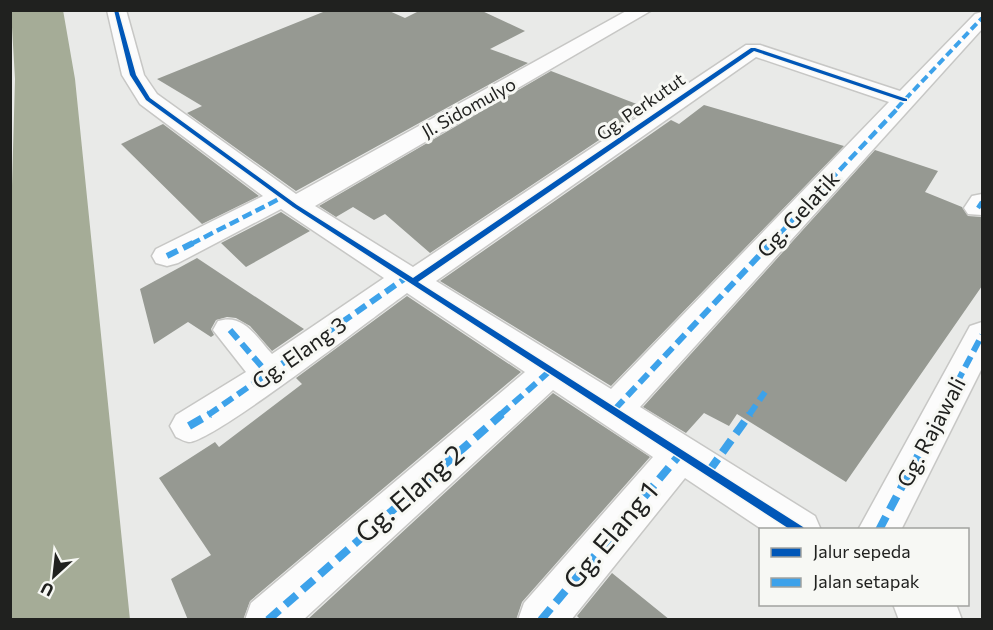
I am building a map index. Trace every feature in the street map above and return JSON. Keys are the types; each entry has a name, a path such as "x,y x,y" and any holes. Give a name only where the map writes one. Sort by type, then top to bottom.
{"street":[{"path":"116,10 133,75 148,99 289,202 615,409 797,528"},
{"name":"Jl. Sidomulyo","path":"167,256 289,202 643,10"},
{"name":"Gg. Gelatik","path":"615,409 982,18"},
{"name":"Gg. Perkutut","path":"411,279 753,49 905,100"},
{"name":"Gg. Elang 3","path":"189,426 212,414 411,279"},
{"path":"230,330 269,375"},
{"name":"Gg. Rajawali","path":"880,528 982,335"},
{"name":"Gg. Elang 2","path":"268,620 552,369"},
{"name":"Gg. Elang 1","path":"541,620 681,453"},
{"path":"919,606 939,620"}],"building":[{"path":"328,10 387,10 405,18 421,10 480,10 525,31 490,49 528,63 296,191 187,113 202,106 157,79"},
{"path":"551,71 647,108 430,253 385,214 374,220 353,207 336,217 319,206"},
{"path":"704,105 844,146 611,386 440,281 671,120 679,124"},
{"path":"163,124 259,196 202,224 121,144"},
{"path":"875,150 938,171 925,192 962,207 968,216 982,217 982,286 846,482 737,414 729,426 704,413 686,433 643,407"},
{"path":"281,212 310,231 246,267 221,243"},
{"path":"197,258 304,329 272,351 250,326 236,318 227,317 216,320 211,329 214,335 211,337 188,322 154,344 140,289"},
{"path":"407,296 521,372 250,601 243,620 188,620 171,579 211,555 159,478 215,442 219,447 302,384 296,378"},
{"path":"553,393 650,457 522,602 516,620 307,620"},
{"path":"612,573 670,620 581,620 577,616"}],"waterway":[{"path":"37,10 45,79 66,620"}],"marked path":[{"path":"615,409 982,18"},
{"path":"167,256 283,197"},
{"path":"978,208 982,202"},
{"path":"189,426 227,404 407,277"},
{"path":"230,330 269,375"},
{"path":"880,528 982,335"},
{"path":"268,620 552,369"},
{"path":"709,471 765,392"},
{"path":"541,620 681,453"}],"cycle path":[{"path":"116,10 133,75 148,99 295,206 797,528"},
{"path":"414,281 753,49 905,100"}]}
